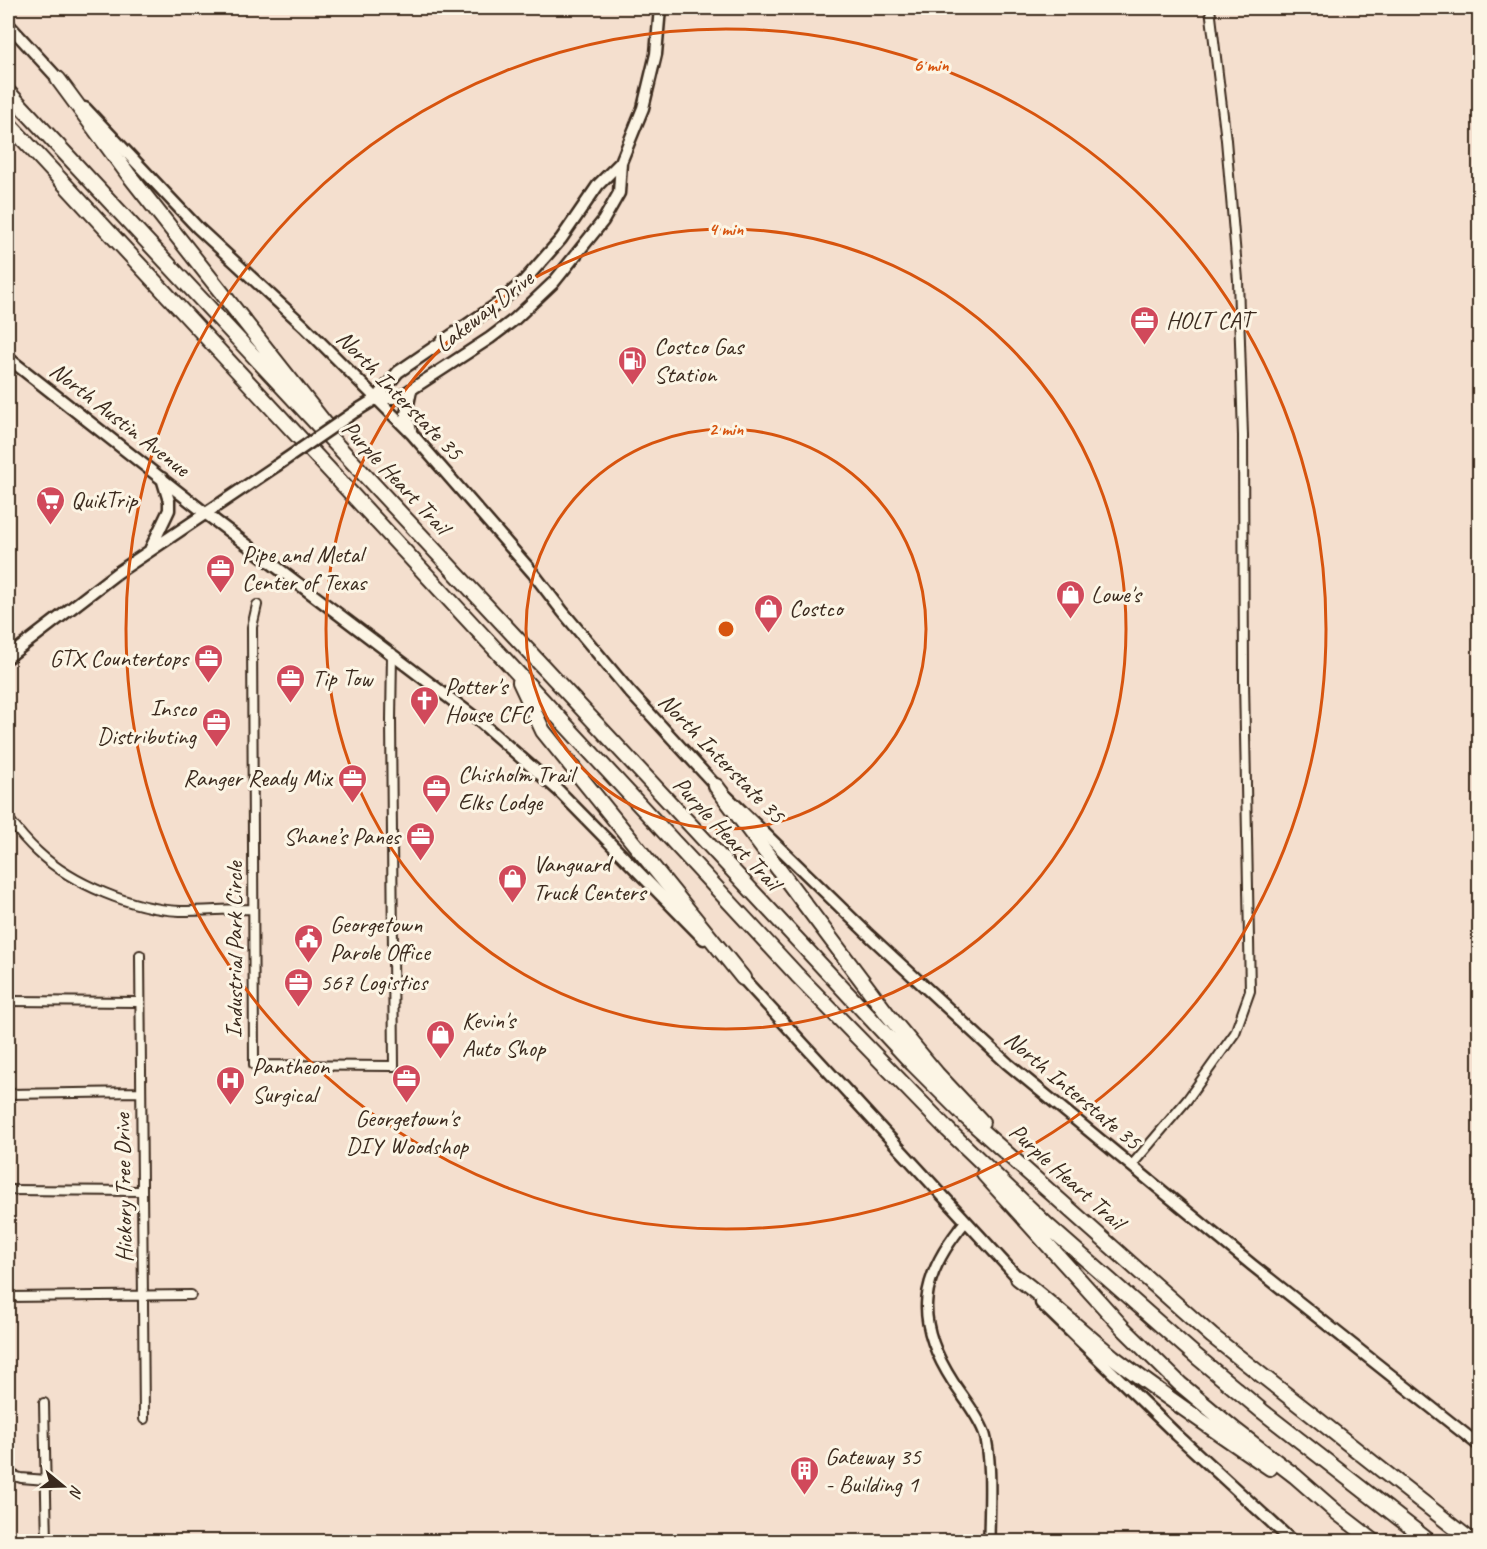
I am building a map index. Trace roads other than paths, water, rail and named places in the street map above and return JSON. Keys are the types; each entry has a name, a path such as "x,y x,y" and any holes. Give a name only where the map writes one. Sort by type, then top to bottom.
{"highway":[{"path":"58,79 128,174 316,410 357,469"},
{"name":"Purple Heart Trail","path":"8,92 913,1064 967,1118 1212,1336 1473,1542"},
{"name":"Purple Heart Trail","path":"8,123 797,975 948,1130 1048,1226 1196,1356 1262,1411 1430,1542"},
{"path":"515,672 543,731 743,978"},
{"path":"716,786 888,1015 1019,1164"},
{"path":"948,1130 997,1190 1150,1355 1200,1401 1375,1542"},
{"path":"1018,1278 1049,1301 1112,1356 1175,1403 1335,1511"}],"main road":[{"name":"Lakeway Drive","path":"377,398 398,398 507,325 554,282 598,228 619,194 621,162 639,121 648,91 656,54 660,8"},
{"name":"North Interstate 35","path":"8,24 198,228 304,326 412,434 533,573 629,691 716,786 870,936 987,1045 1131,1166 1479,1446"},
{"name":"Lakeway Drive","path":"8,657 117,573 377,398 398,372 489,309 524,281 561,239 598,185 621,162"},
{"name":"North Austin Avenue","path":"8,358 206,513"},
{"path":"411,390 406,414 412,434"},
{"path":"149,551 169,510 169,501 162,478"},
{"path":"206,513 477,719 558,790 743,978 1045,1308 1293,1542"}],"street":[{"path":"1131,1166 1187,1100 1235,1034 1250,991 1244,671 1243,436 1238,280 1226,140 1210,8"},
{"name":"Industrial Park Circle","path":"256,605 252,627 254,1065 394,1066 392,653"},
{"path":"8,818 39,853 63,871 95,889 140,904 178,910 253,909"},
{"name":"Hickory Tree Drive","path":"140,955 144,1419"},
{"path":"8,1001 140,1002"},
{"path":"8,1094 141,1092"},
{"path":"8,1190 142,1191"},
{"path":"966,1221 950,1239 930,1281 926,1305 927,1328 936,1353 979,1419 985,1436 988,1457 989,1542"},
{"path":"8,1297 191,1295"},
{"path":"44,1403 47,1542"},
{"path":"8,1474 21,1478 46,1480"}],"place":[{"name":"HOLT CAT","path":"1145,346"},
{"name":"Costco Gas Station","path":"633,386"},
{"name":"QuikTrip","path":"50,526"},
{"name":"Pipe and Metal Center of Texas","path":"221,594"},
{"name":"Lowe's","path":"1070,620"},
{"name":"Costco","path":"768,634"},
{"name":"GTX Countertops","path":"209,684"},
{"name":"Tip Tow","path":"291,704"},
{"name":"Potter's House CFC","path":"424,726"},
{"name":"Insco Distributing","path":"217,748"},
{"name":"Ranger Ready Mix","path":"353,804"},
{"name":"Chisholm Trail Elks Lodge","path":"437,814"},
{"name":"Shane’s Panes","path":"421,862"},
{"name":"Vanguard Truck Centers","path":"512,904"},
{"name":"Georgetown Parole Office","path":"309,964"},
{"name":"567 Logistics","path":"299,1008"},
{"name":"Kevin's Auto Shop","path":"441,1060"},
{"name":"Georgetown's DIY Woodshop","path":"407,1104"},
{"name":"Pantheon Surgical","path":"231,1106"},
{"name":"Gateway 35 - Building 1","path":"804,1496"}]}
